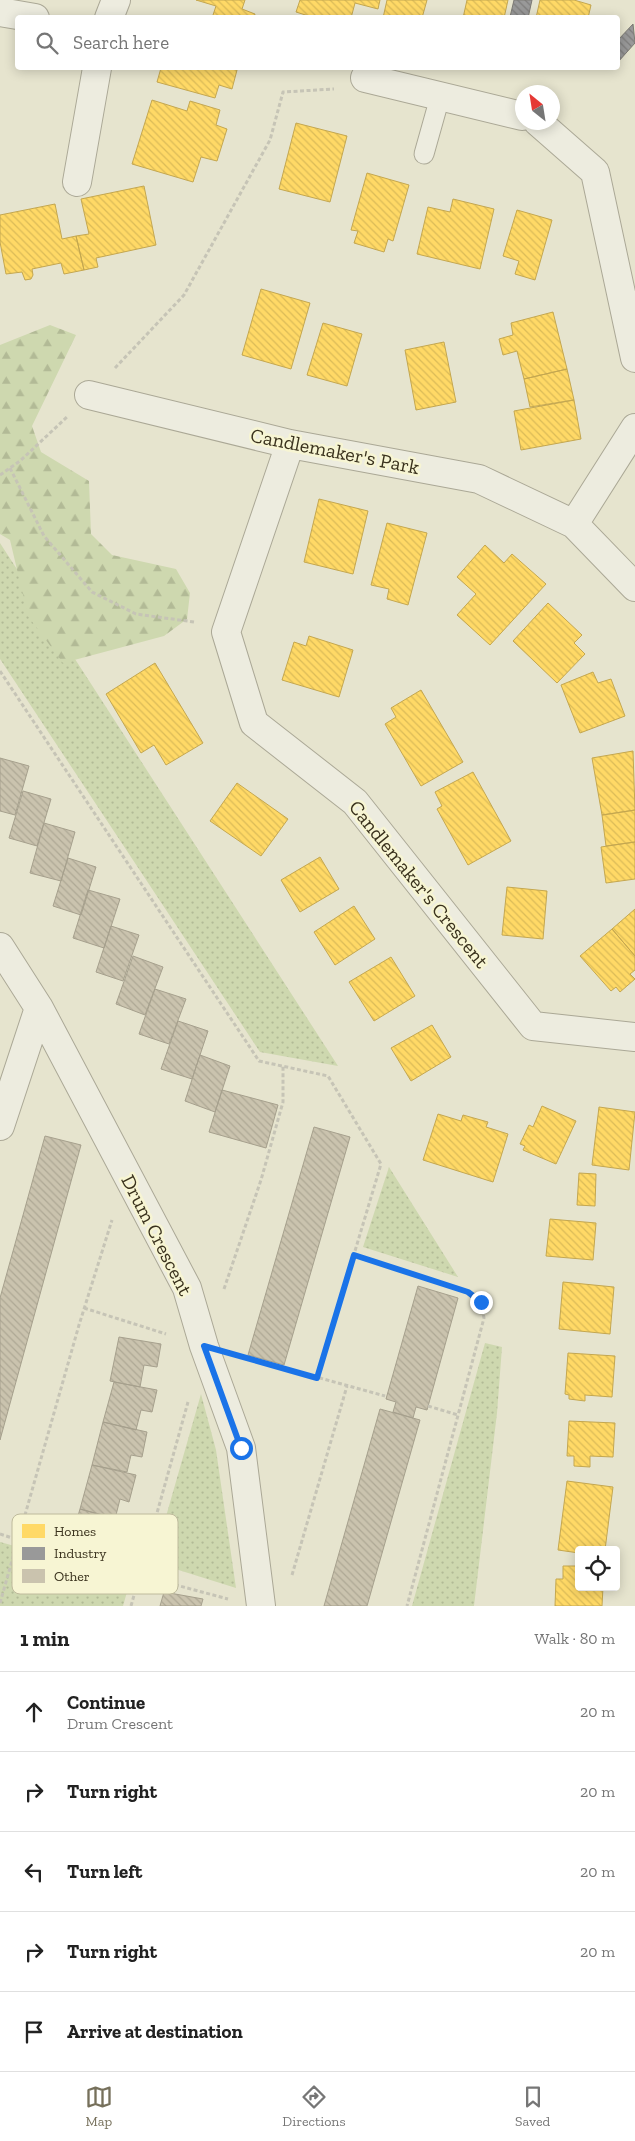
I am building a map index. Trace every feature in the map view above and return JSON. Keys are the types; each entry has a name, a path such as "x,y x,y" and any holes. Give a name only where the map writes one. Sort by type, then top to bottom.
{"street":[{"path":"110,15 116,0"},
{"path":"0,12 18,15"},
{"path":"77,182 97,70"},
{"path":"365,78 515,114"},
{"path":"547,130 595,172 635,358"},
{"name":"Candlemaker's Park","path":"89,395 290,444 479,479 574,524 635,587"},
{"path":"574,524 635,428"},
{"path":"226,632 290,444"},
{"name":"Candlemaker's Crescent","path":"226,632 254,723 356,802 533,1026 635,1037"},
{"name":"Drum Crescent","path":"0,947 39,1008 186,1288 204,1346 241,1448 261,1606"},
{"path":"0,1126 39,1008"}],"lane":[{"path":"424,154 440,97"}],"path":[{"path":"0,475 20,461 89,395 184,295 270,140 283,92 343,88 365,78"},
{"path":"10,468 44,536 92,592 136,614 189,621 226,632"},
{"path":"0,671 259,1061 328,1076 381,1164 317,1378"},
{"path":"223,1291 261,1180 283,1102 283,1066"},
{"path":"24,1514 84,1308 113,1217 131,1184"},
{"path":"354,1255 468,1292 481,1302 484,1318 407,1606"},
{"path":"84,1308 204,1346 385,1396"},
{"path":"157,1514 204,1346"},
{"path":"291,1577 347,1386"},
{"path":"428,1406 458,1415"},
{"path":"0,1534 12,1538"},
{"path":"0,1603 12,1558"},
{"path":"178,1585 232,1601"}],"green space":[{"path":"50,325 76,335 32,426 41,452 89,481 91,534 112,555 176,569 190,593 187,619 164,636 63,663 28,616 10,540 0,534 0,345"},
{"path":"0,543 338,1066 260,1052 0,659"},
{"path":"389,1167 458,1277 363,1247"},
{"path":"485,1343 502,1347 497,1413 474,1606 412,1606"},
{"path":"201,1394 216,1450 236,1588 178,1570 178,1514 167,1514"},
{"path":"0,1542 12,1545 12,1594 126,1594 123,1606 0,1606"}],"building: Homes":[{"path":"196,0 245,0 242,9 255,14 213,15 216,6"},
{"path":"300,0 380,0 378,9 355,3 352,15 306,15 296,12"},
{"path":"387,0 427,0 423,15 384,15"},
{"path":"467,0 508,0 505,15 464,15"},
{"path":"540,0 574,0 591,5 589,15 537,15"},
{"path":"160,70 237,70 232,89 219,85 215,98 157,82"},
{"path":"152,100 187,111 190,101 220,110 216,125 227,129 217,161 201,157 193,182 132,164"},
{"path":"296,123 347,136 330,202 279,189"},
{"path":"367,173 409,185 393,241 388,239 384,252 354,243 358,231 351,230"},
{"path":"144,186 156,245 96,258 98,267 84,270 76,236 89,234 81,199"},
{"path":"453,199 494,209 480,269 417,254 428,207 450,212"},
{"path":"55,204 62,239 76,236 84,270 64,274 61,263 32,269 33,275 31,279 25,280 22,272 6,274 0,242 0,215"},
{"path":"517,210 552,220 535,280 515,274 519,261 503,256"},
{"path":"261,289 310,303 291,369 242,355"},
{"path":"553,312 567,369 524,379 517,351 503,355 499,339 513,335 511,323"},
{"path":"323,323 362,334 347,386 307,375"},
{"path":"444,342 456,402 416,410 405,350"},
{"path":"567,369 574,400 530,407 524,379"},
{"path":"574,400 581,439 521,450 514,411"},
{"path":"319,499 368,511 353,574 304,562"},
{"path":"387,523 427,533 408,605 387,599 389,589 371,585"},
{"path":"485,545 504,563 512,554 546,584 490,645 457,615 476,594 457,577"},
{"path":"548,603 582,635 574,643 585,654 557,683 513,641"},
{"path":"309,636 353,650 339,697 282,680 294,642 306,646"},
{"path":"155,663 203,743 166,765 154,745 141,753 106,694"},
{"path":"593,672 598,683 611,679 625,716 580,733 561,685"},
{"path":"421,690 463,762 421,786 385,724 396,717 391,708"},
{"path":"633,751 635,810 602,815 592,758"},
{"path":"473,772 511,841 468,865 437,809 442,806 435,792"},
{"path":"237,783 288,819 261,856 210,821"},
{"path":"635,810 635,842 606,846 602,815"},
{"path":"635,842 635,879 606,883 601,847"},
{"path":"320,857 339,889 300,912 281,880"},
{"path":"507,887 547,891 543,939 502,935"},
{"path":"354,906 375,939 335,965 314,932"},
{"path":"635,909 635,956 612,929"},
{"path":"612,929 635,956 635,970 630,974 635,979 620,992 616,987 611,991 580,956"},
{"path":"391,957 415,996 374,1021 349,982"},
{"path":"432,1025 451,1057 411,1081 391,1048"},
{"path":"542,1106 576,1121 556,1164 523,1150 525,1146 520,1144 529,1125 533,1127"},
{"path":"599,1107 635,1112 629,1170 592,1165"},
{"path":"438,1114 461,1121 463,1115 488,1122 486,1127 508,1134 493,1182 423,1160"},
{"path":"579,1173 596,1174 595,1206 577,1205"},
{"path":"550,1219 596,1223 593,1260 546,1256"},
{"path":"563,1282 614,1287 610,1334 559,1329"},
{"path":"568,1353 615,1356 612,1397 585,1395 585,1401 569,1399 569,1395 565,1394"},
{"path":"569,1421 615,1423 613,1457 590,1456 590,1467 574,1466 574,1456 567,1456"},
{"path":"567,1481 613,1487 606,1546 575,1546 575,1552 558,1550"},
{"path":"563,1566 575,1566 575,1591 603,1591 602,1606 555,1606 556,1579 563,1579"}],"building: Industry":[{"path":"514,0 532,0 529,15 510,15"},
{"path":"633,24 635,43 620,60 620,38"}],"building: Other":[{"path":"0,758 29,766 15,815 0,811"},
{"path":"23,791 51,799 37,846 9,838"},
{"path":"44,823 75,832 61,881 30,873"},
{"path":"68,858 96,867 81,915 53,906"},
{"path":"88,890 120,899 104,948 73,938"},
{"path":"111,926 139,935 123,981 96,972"},
{"path":"133,956 163,967 145,1015 116,1004"},
{"path":"155,989 186,999 169,1044 139,1034"},
{"path":"178,1021 208,1031 192,1079 161,1069"},
{"path":"200,1055 230,1066 215,1112 185,1101"},
{"path":"222,1090 278,1105 266,1148 209,1132"},
{"path":"314,1127 350,1137 284,1365 248,1355"},
{"path":"45,1136 81,1145 0,1440 0,1298"},
{"path":"418,1286 458,1298 427,1410 416,1407 413,1418 393,1412 396,1402 386,1399"},
{"path":"119,1337 161,1344 157,1367 144,1365 140,1387 110,1381"},
{"path":"114,1382 157,1390 152,1412 141,1410 136,1430 103,1422"},
{"path":"380,1409 420,1420 367,1606 324,1606"},
{"path":"103,1422 147,1432 142,1457 131,1455 127,1472 92,1465"},
{"path":"92,1465 136,1475 129,1502 120,1499 116,1514 98,1514 80,1509"},
{"path":"80,1509 99,1514 79,1514"},
{"path":"163,1594 203,1599 201,1606 160,1606"}],"route":[{"path":"241,1448 204,1346 317,1378 354,1255 468,1292 481,1302"}]}
